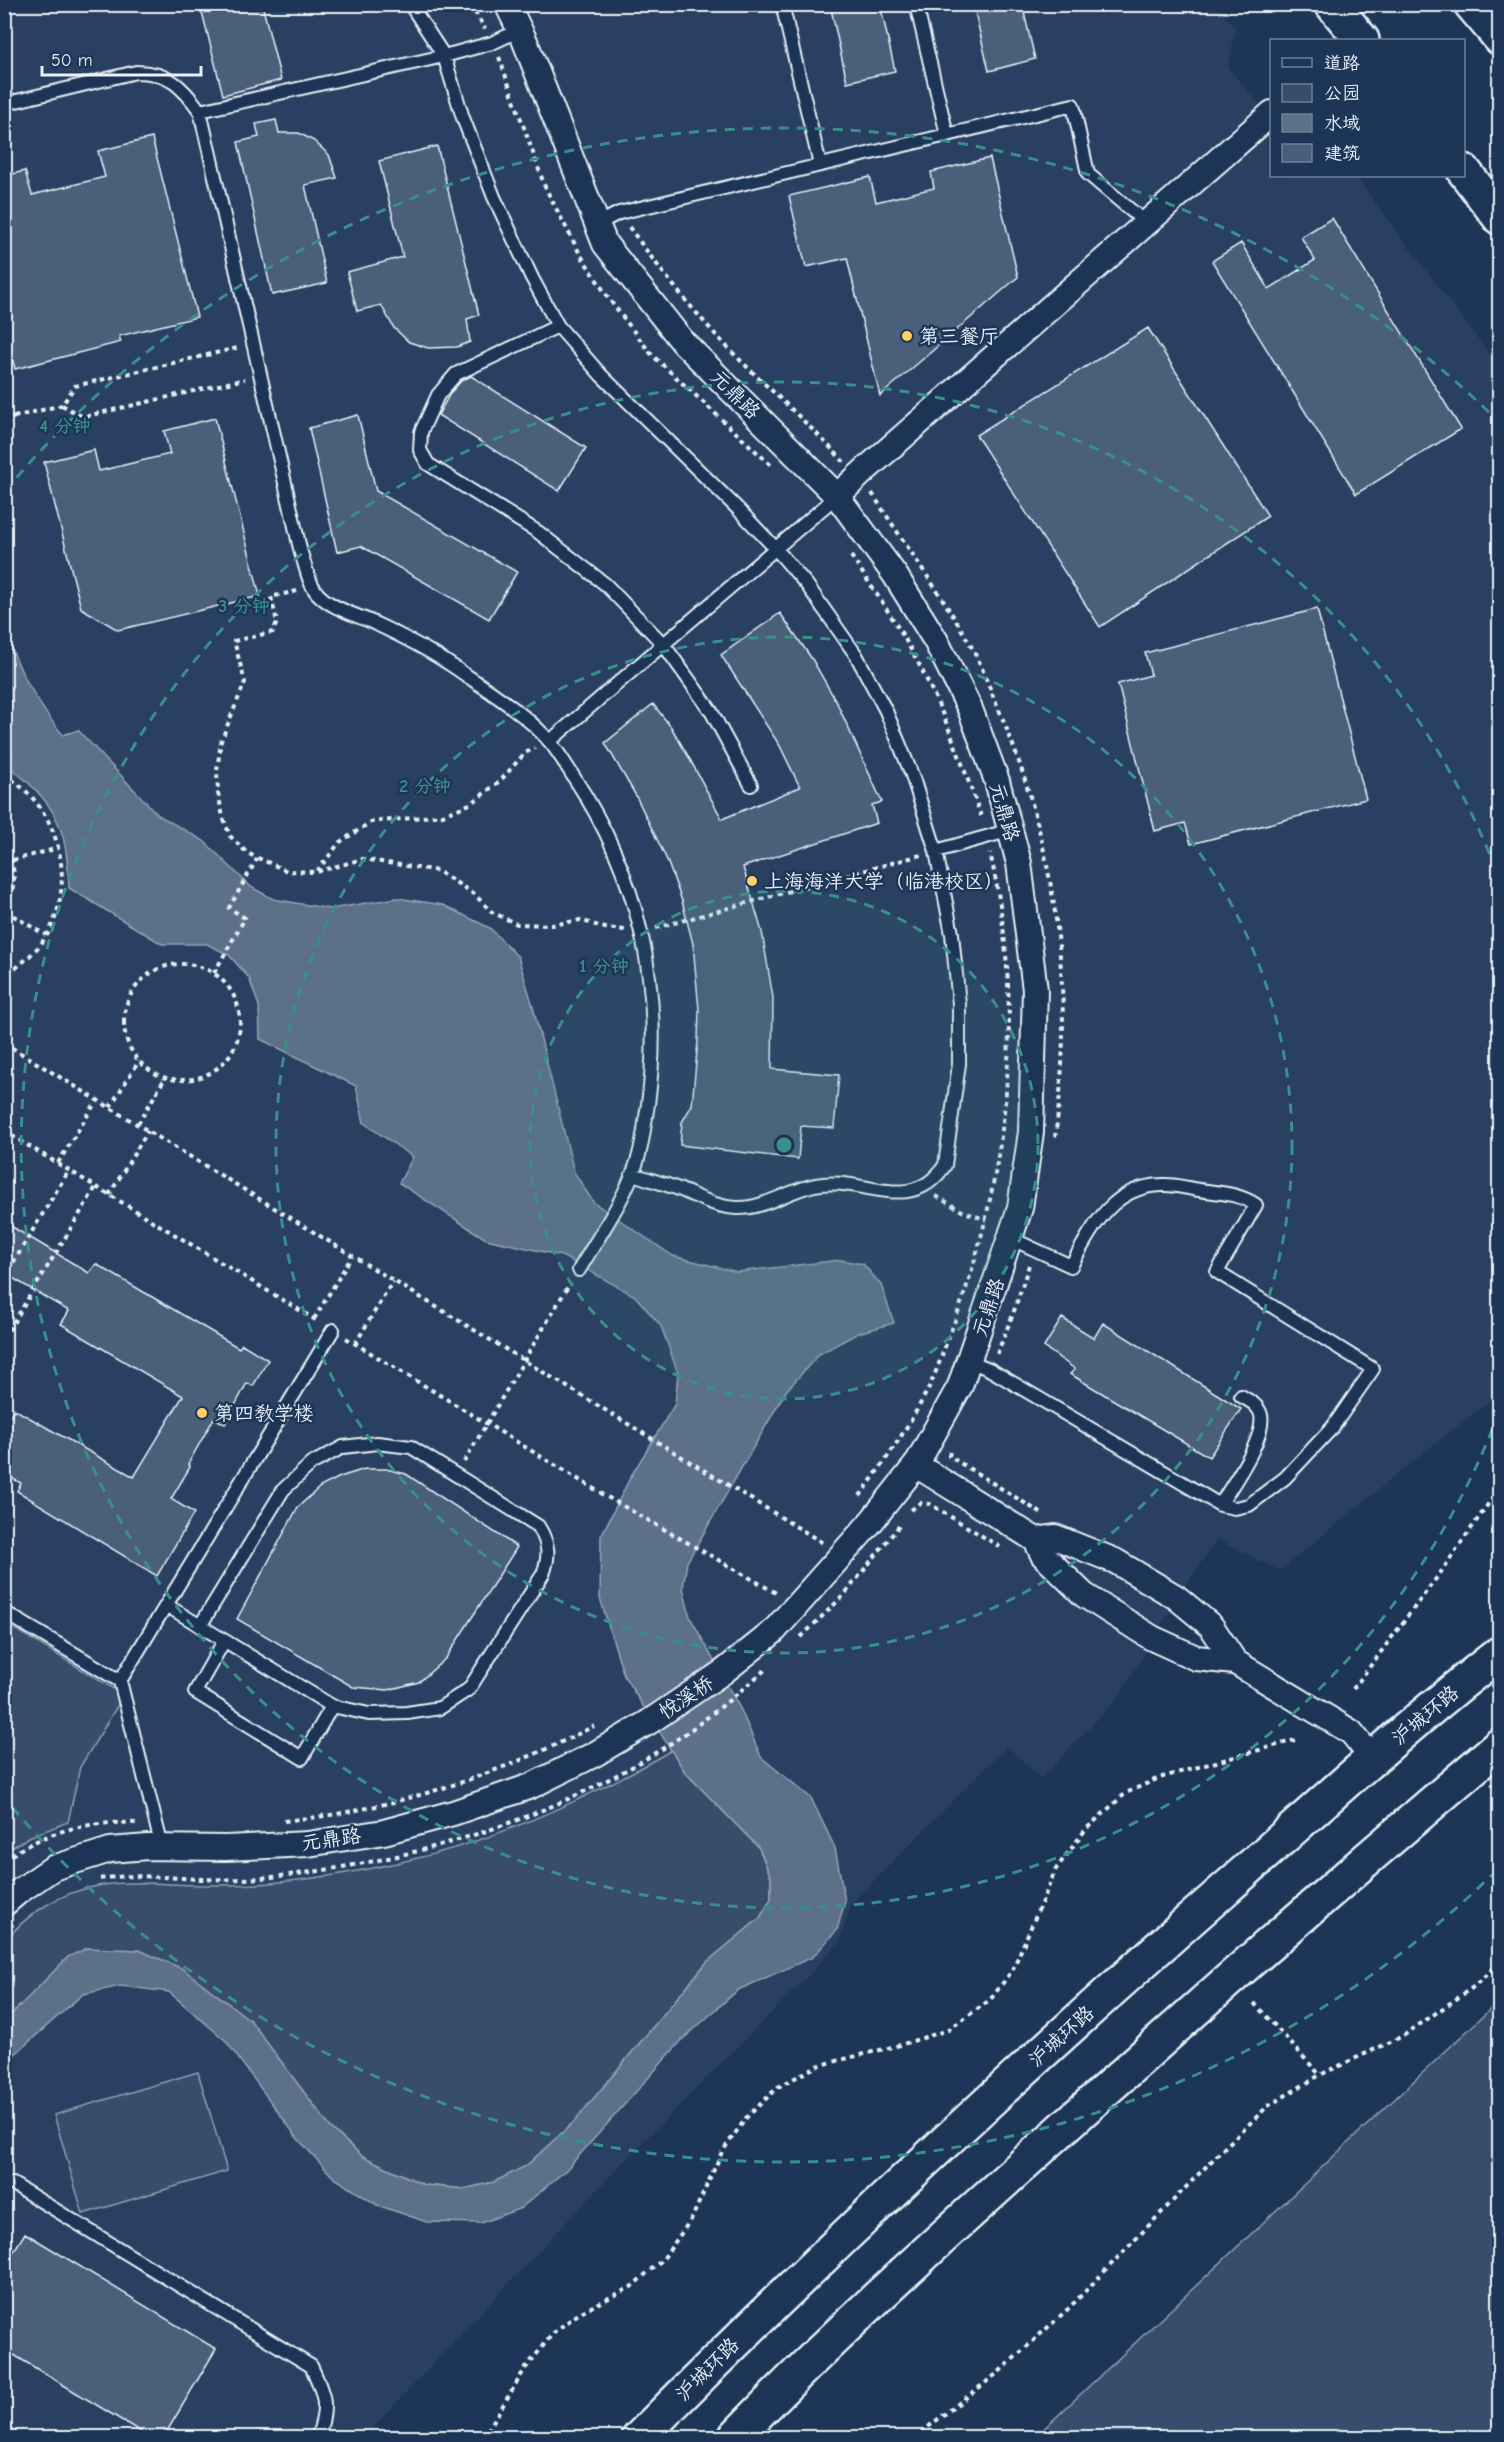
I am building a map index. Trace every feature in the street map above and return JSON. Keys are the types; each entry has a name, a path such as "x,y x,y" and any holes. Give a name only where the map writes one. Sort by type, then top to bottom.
{"main road":[{"path":"1332,4 1359,39"},
{"path":"1472,4 1500,38"},
{"path":"1465,172 1500,218"},
{"name":"沪城环路","path":"639,2438 885,2197 1166,1941 1373,1759 1500,1653"},
{"path":"734,2438 770,2400 935,2244 1089,2104 1354,1869 1500,1745"}],"street":[{"name":"元鼎路","path":"507,4 520,30 605,244 683,342 837,496 895,575 936,640 970,709 997,782 1019,863 1035,990 1031,1132 1020,1208 960,1386 915,1465 870,1523 773,1632 723,1672"},
{"path":"837,496 1270,115"},
{"path":"915,1465 1036,1540 1043,1556 1084,1595 1152,1638 1196,1658 1235,1662"},
{"path":"1036,1540 1055,1537 1105,1557 1176,1597 1211,1626 1235,1662 1351,1732 1373,1759"},
{"name":"悦溪桥","path":"649,1722 723,1672"},
{"name":"元鼎路","path":"4,1904 52,1868 110,1850 308,1844 384,1832 453,1813 531,1786 595,1754 649,1722"}],"lane":[{"path":"410,4 444,56 463,117 494,197 532,278 558,326 602,375 776,549 807,585 856,656 886,711 912,775 936,851 952,934 959,1004 959,1064 952,1130 945,1165 937,1177 923,1187 900,1192 834,1183 814,1185 767,1202 739,1208 715,1205 676,1188 633,1174"},
{"path":"782,4 820,165"},
{"path":"916,4 947,135"},
{"path":"200,111 444,56 492,43 520,30"},
{"path":"4,104 136,72 153,72 171,80 188,95 200,111 302,553 312,584 318,594 332,604 401,636 452,665 550,741 585,794 614,848 638,914 649,968 652,1076 643,1138 633,1174 616,1208 579,1270"},
{"path":"597,224 619,213 1073,105 1088,174 1146,223"},
{"path":"558,326 456,374 438,395 421,432 420,450 428,464 538,532 605,584 664,645 711,711 751,785"},
{"path":"550,741 837,496"},
{"path":"936,851 1011,830"},
{"path":"969,1361 989,1369 1220,1505 1234,1508 1249,1504 1286,1478 1332,1428 1373,1369 1217,1272 1256,1205 1243,1196 1162,1185 1138,1189 1116,1199 1096,1221 1071,1266 1010,1238"},
{"path":"120,1681 333,1330"},
{"path":"1220,1505 1260,1434 1261,1415 1256,1404 1241,1396"},
{"path":"166,1605 224,1641 332,1706 369,1714 440,1708 469,1689 543,1574 548,1560 547,1540 538,1526 411,1448 377,1443 343,1447 311,1464 283,1490 200,1626"},
{"path":"4,1612 120,1681 162,1847"},
{"path":"224,1641 195,1692 302,1758 332,1706"},
{"path":"4,2184 13,2184 311,2366 324,2391 325,2416 317,2438"}],"path":[{"path":"470,4 503,65 545,187 580,254 609,300 652,355 777,470"},
{"path":"619,213 673,287 733,353 810,425 858,476"},
{"path":"4,427 14,417 62,405 75,386 254,344"},
{"path":"62,405 83,417 261,375"},
{"path":"4,413 14,417"},
{"path":"848,552 904,637 933,692 961,759 981,816 1004,943 1009,1015 1001,1138 987,1220 962,1300 931,1384 893,1450 859,1498"},
{"path":"312,584 271,597 277,622 273,632 234,641 244,682 221,741 217,771 218,793 230,836 247,853 287,871 316,872 340,842 371,822 442,815 472,803 501,780 525,753 550,741"},
{"path":"4,775 19,783 46,814 59,848 63,884 53,924 30,958 4,977"},
{"path":"4,842 13,860 14,886 5,912 46,935"},
{"path":"13,860 59,848"},
{"path":"214,973 245,918 229,908 257,859"},
{"path":"177,964 197,966 214,973 230,989 238,1007 240,1029 234,1049 222,1065 204,1076 185,1080 165,1078 139,1061 133,1054 125,1035 123,1019 128,999 139,982 155,970 177,964"},
{"path":"4,1043 824,1543"},
{"path":"110,1107 139,1061"},
{"path":"138,1124 165,1078"},
{"path":"58,1163 97,1100"},
{"path":"4,1131 609,1498 778,1594"},
{"path":"110,1195 148,1131"},
{"path":"4,1278 69,1170"},
{"path":"4,1338 96,1187"},
{"path":"923,1187 962,1211 987,1220"},
{"path":"314,1319 352,1256"},
{"path":"456,1475 579,1270"},
{"path":"355,1344 393,1281"},
{"path":"315,1333 321,1323"},
{"path":"1353,1689 1442,1572 1500,1487"},
{"path":"906,1516 921,1503 930,1504 1006,1550"},
{"path":"798,1641 844,1595 901,1524"},
{"path":"816,1551 831,1534"},
{"path":"771,1601 785,1586"},
{"path":"663,1748 737,1694 772,1664"},
{"path":"276,1822 352,1811 417,1796 493,1771 554,1747 604,1721"},
{"path":"483,2438 525,2369 554,2332 581,2312 631,2287 663,2259 692,2218 722,2152 746,2118 778,2087 817,2066 948,2030 990,2000 1012,1971 1056,1869 1086,1829 1126,1793 1160,1778 1295,1740"},
{"path":"4,1860 49,1834 76,1826 101,1822 147,1823"},
{"path":"914,2438 999,2372 1068,2309 1224,2148 1268,2106 1320,2075 1403,2036 1472,1988 1500,1962"},
{"path":"1254,2003 1320,2075"}],"shaded area":[{"name":"上海海洋大学（临港校区）","path":"5,5 1215,5 1236,27 1228,68 1270,117 1270,177 1356,177 1499,367 1499,1394 1424,1452 1280,1571 1217,1539 1181,1593 1119,1696 1041,1779 1007,1746 851,1904 840,1941 812,1972 625,2160 364,2437 5,2438"}],"green space":[{"path":"5,1623 124,1695 80,1767 68,1822 29,1837 5,1852"},
{"path":"672,1750 685,1772 759,1848 771,1877 771,1899 760,1918 707,1962 575,2121 526,2166 494,2182 464,2189 424,2185 362,2156 330,2127 250,2020 68,1957 5,2021 5,1942 28,1918 65,1896 85,1889 124,1883 247,1885 271,1883 336,1875 401,1862 472,1843 541,1816 607,1785"},
{"path":"1499,2001 1499,2437 1035,2437"},
{"path":"198,2072 227,2171 83,2214 54,2115"}],"water":[{"path":"4,626 14,655 28,684 63,735 78,730 158,815 204,841 251,887 273,899 330,909 397,898 443,905 490,928 518,957 532,1003 574,1172 593,1202 673,1256 737,1272 841,1260 863,1264 881,1285 894,1323 858,1333 819,1354 786,1391 687,1562 683,1588 690,1617 741,1710 761,1757 811,1798 835,1848 845,1901 837,1930 813,1957 738,1990 682,2040 567,2169 521,2208 481,2223 427,2222 377,2205 333,2177 298,2139 225,2040 169,1992 121,1986 83,1994 5,2063 5,2021 68,1957 87,1948 139,1950 183,1969 250,2020 330,2127 362,2156 424,2185 464,2189 494,2182 526,2166 575,2121 707,1962 760,1918 771,1899 771,1877 759,1848 685,1772 624,1676 600,1598 601,1536 631,1476 675,1404 678,1373 661,1326 635,1296 562,1256 486,1239 399,1183 413,1157 364,1123 356,1086 260,1039 259,1006 249,978 229,955 207,944 162,944 69,888 65,848 56,818 48,804 37,792 7,765 12,752 5,725"}],"building":[{"path":"200,4 262,4 281,80 223,95"},
{"path":"830,4 880,4 895,71 847,82"},
{"path":"973,4 1022,4 1035,59 989,71"},
{"path":"276,120 279,133 299,133 314,141 329,155 337,178 305,185 327,283 272,295 238,142 259,137 256,124"},
{"path":"152,138 197,317 119,336 121,342 15,369 4,326 4,176 25,171 32,195 105,177 98,151"},
{"path":"437,146 479,315 467,319 470,342 457,347 428,348 409,342 394,328 381,305 357,311 347,272 403,257 379,161"},
{"name":"第三餐厅","path":"990,158 1018,277 880,396 847,258 806,267 789,196 870,177 876,202 934,188 931,172"},
{"path":"1332,218 1461,429 1356,494 1212,261 1241,243 1269,289 1315,260 1301,237"},
{"path":"1148,328 1268,516 1100,627 976,435"},
{"path":"471,376 586,448 559,491 438,415 451,392 461,381"},
{"path":"358,415 376,491 517,572 489,619 361,546 337,552 309,428"},
{"path":"215,418 260,596 118,630 81,608 44,462 94,450 99,471 170,454 164,431"},
{"path":"1317,609 1366,799 1191,844 1185,823 1155,831 1118,684 1151,675 1145,653"},
{"path":"780,613 812,659 837,703 882,802 872,805 877,823 743,867 762,932 773,998 772,1069 839,1075 834,1128 801,1126 798,1159 680,1145 682,1122 692,1105 698,1041 699,1010 693,944 682,901 667,860 635,794 605,743 653,704 671,727 722,819 800,787 780,746 721,655"},
{"name":"第四教学楼","path":"4,1222 89,1273 96,1264 239,1348 242,1344 268,1360 253,1386 247,1383 225,1424 214,1418 188,1464 190,1467 171,1499 194,1513 157,1576 17,1491 21,1483 4,1474 4,1453 12,1440 4,1436 4,1425 14,1409 134,1477 183,1396 61,1324 69,1311 4,1273"},
{"path":"1062,1318 1094,1338 1103,1323 1241,1409 1209,1457 1070,1374 1075,1369 1044,1347"},
{"path":"365,1469 386,1469 406,1474 517,1547 446,1658 419,1682 388,1690 353,1687 237,1619 298,1507 320,1487 340,1477"},
{"path":"25,2233 216,2349 163,2438 151,2438 4,2349 4,2267"}],"place":[{"name":"第三餐厅","path":"907,336"},
{"name":"上海海洋大学（临港校区）","path":"752,881"},
{"name":"第四教学楼","path":"202,1413"}]}
